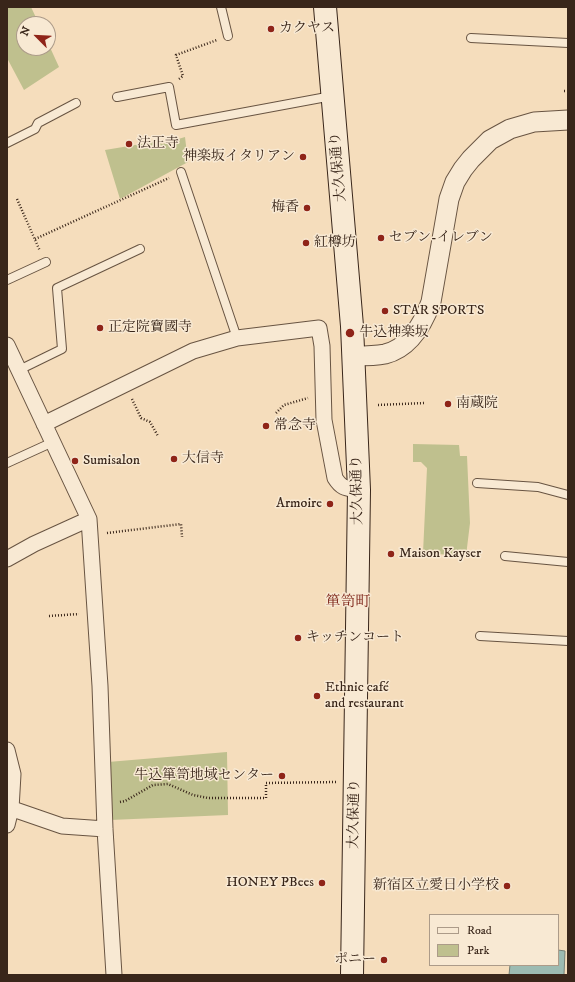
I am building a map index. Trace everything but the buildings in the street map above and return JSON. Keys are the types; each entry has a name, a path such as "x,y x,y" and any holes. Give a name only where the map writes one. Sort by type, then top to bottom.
{"main road":[{"name":"大久保通り","path":"325,7 354,356 359,490 352,975"}],"street":[{"path":"354,356 376,355 396,350 409,341 419,328 431,302 449,199 455,182 470,159 490,140 510,129 534,122 568,120"},
{"path":"44,424 193,351 237,338 319,328 322,346 326,434 334,478 344,488 359,490"},
{"path":"7,345 89,519 100,686 105,829 114,975"},
{"path":"7,559 34,544 89,519"},
{"path":"7,750 13,774 7,824"},
{"path":"9,808 62,826 105,829"}],"lane":[{"path":"221,7 228,36"},
{"path":"472,38 568,43"},
{"path":"117,97 170,87 176,125 332,96"},
{"path":"7,143 35,129 38,123 76,104"},
{"path":"181,172 237,338"},
{"path":"19,370 62,349 57,288 140,249"},
{"path":"7,280 46,262"},
{"path":"7,463 53,442"},
{"path":"477,483 538,487 568,495"},
{"path":"505,556 568,562"},
{"path":"480,636 568,641"}],"path":[{"path":"170,87 183,76 176,55 228,36"},
{"path":"35,239 181,172"},
{"path":"17,199 46,262"},
{"path":"124,384 141,418 150,422 158,436"},
{"path":"276,413 284,405 324,394"},
{"path":"378,405 425,404"},
{"path":"90,536 181,524 182,537"},
{"path":"49,616 95,613"},
{"path":"104,804 125,801 153,785 168,784 193,795 208,798 266,798 266,782 336,782"}],"green space":[{"path":"7,7 31,7 35,16 16,16 16,56 54,56 59,67 24,90 7,58"},
{"path":"185,137 188,162 120,199 105,150 159,141 162,144"},
{"path":"413,444 459,445 460,456 467,456 470,523 466,556 423,553 427,468 421,462 413,462"},
{"path":"227,752 228,815 110,820 108,762"}],"water":[{"path":"559,950 565,951 564,975 509,975 510,966 559,966"}],"place":[{"name":"カクヤス","path":"271,29"},
{"name":"法正寺","path":"129,144"},
{"name":"神楽坂イタリアン","path":"303,157"},
{"name":"梅香","path":"307,208"},
{"name":"セブン-イレブン","path":"381,238"},
{"name":"紅樽坊","path":"306,243"},
{"name":"STAR SPORTS","path":"385,311"},
{"name":"正定院寶國寺","path":"100,328"},
{"name":"牛込神楽坂","path":"350,333"},
{"name":"南蔵院","path":"448,404"},
{"name":"常念寺","path":"266,426"},
{"name":"大信寺","path":"174,459"},
{"name":"Sumisalon","path":"75,461"},
{"name":"Armoire","path":"330,504"},
{"name":"Maison Kayser","path":"391,554"},
{"name":"キッチンコート","path":"298,638"},
{"name":"Ethnic café and restaurant","path":"317,696"},
{"name":"牛込箪笥地域センター","path":"282,776"},
{"name":"HONEY PBees","path":"322,883"},
{"name":"新宿区立愛日小学校","path":"507,886"},
{"name":"ポニー","path":"384,960"}],"district":[{"name":"箪笥町","path":"348,603"}]}
